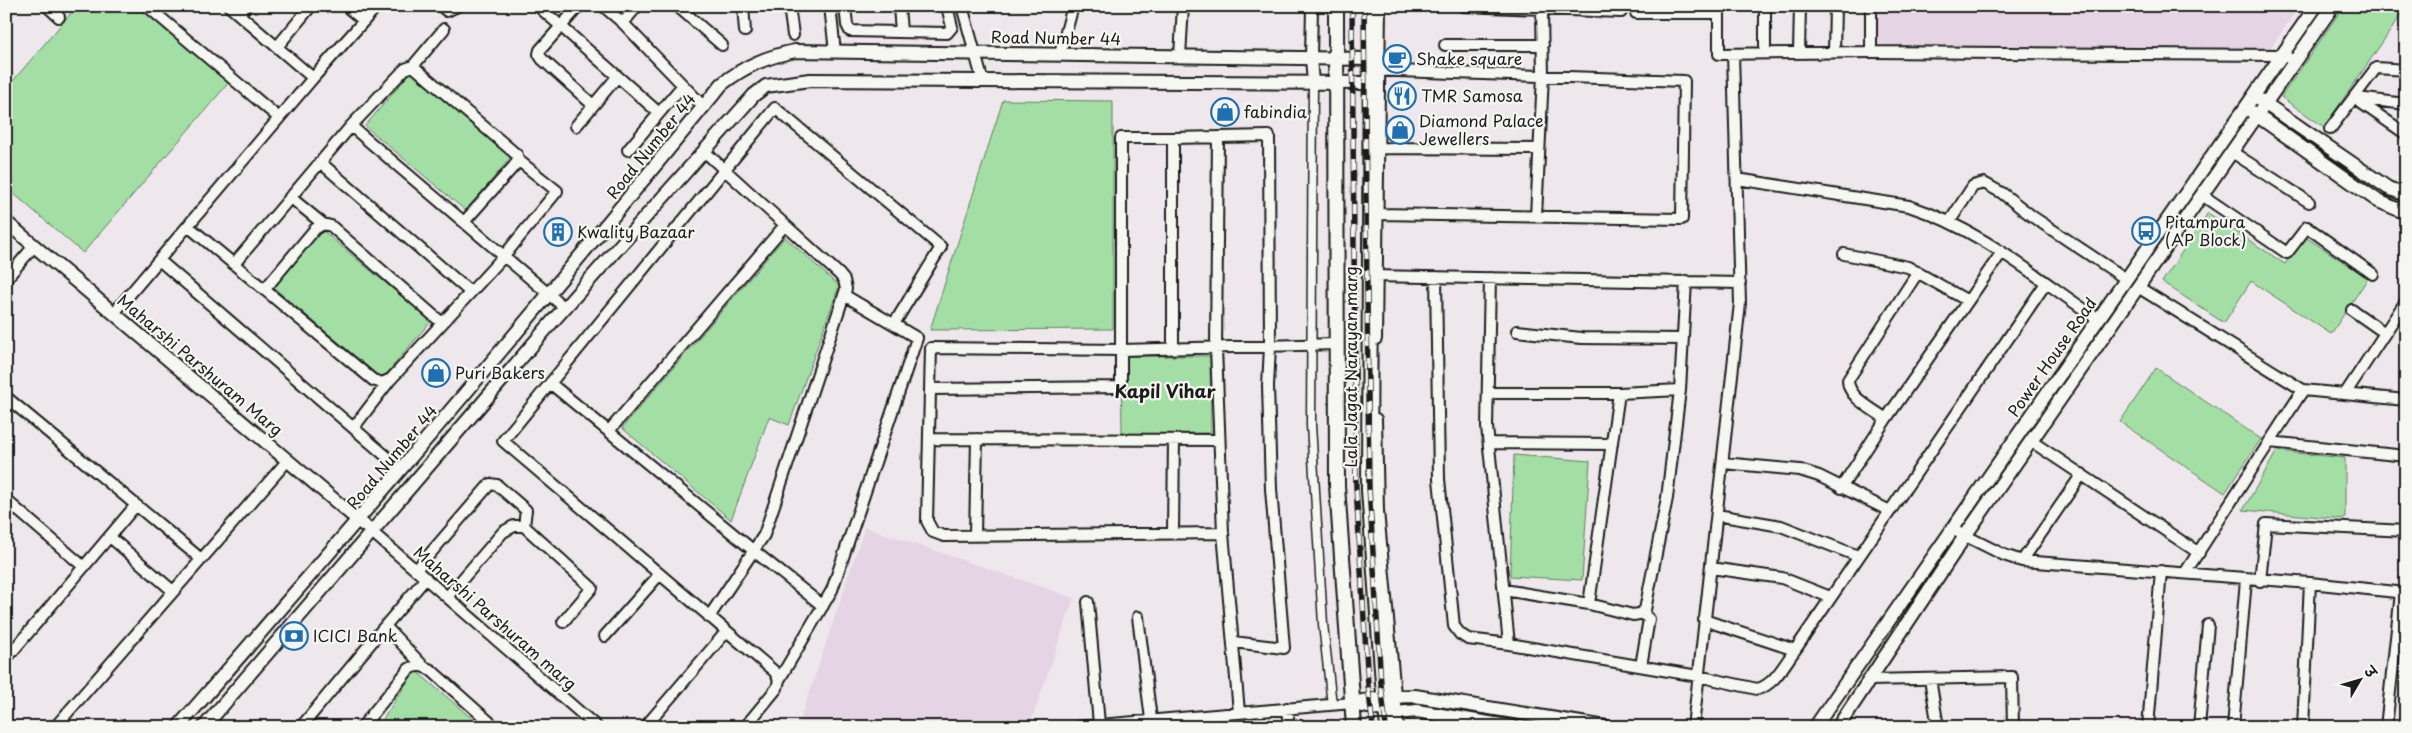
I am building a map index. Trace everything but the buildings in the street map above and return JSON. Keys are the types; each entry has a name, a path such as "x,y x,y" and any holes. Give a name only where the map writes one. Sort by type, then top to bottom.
{"main road":[{"name":"Lala Jagat Narayan marg","path":"1336,6 1337,486 1354,727"},
{"name":"Lala Jagat Narayan marg","path":"1371,6 1373,276 1369,490 1391,705 1388,727"}],"street":[{"path":"47,6 59,17"},
{"path":"147,6 279,118"},
{"path":"229,6 242,10 277,47 313,78"},
{"path":"277,47 311,6"},
{"path":"346,6 364,21"},
{"path":"114,313 313,78 377,6"},
{"path":"441,6 447,11 458,6"},
{"path":"538,6 560,28 659,113"},
{"path":"579,6 540,50 539,54 542,59 593,105"},
{"path":"603,6 623,23 704,107"},
{"path":"623,23 637,6"},
{"path":"677,6 722,45"},
{"path":"743,6 745,31"},
{"path":"789,6 794,35"},
{"path":"830,6 835,52"},
{"path":"845,6 847,25 850,31 947,33 952,27 947,6"},
{"path":"899,6 901,32"},
{"path":"962,6 983,82"},
{"path":"1060,54 1073,6"},
{"path":"1180,56 1183,6"},
{"path":"1312,6 1310,425 1324,624 1332,705"},
{"path":"1380,6 1372,71 1378,148 1378,214 1373,276 1740,283"},
{"path":"1463,6 1621,12"},
{"path":"1765,6 1765,53"},
{"path":"1799,52 1800,6"},
{"path":"1834,52 1835,6"},
{"path":"1871,6 1871,52"},
{"name":"Power House Road","path":"1815,727 2316,6"},
{"name":"Power House Road","path":"1838,727 1965,536 2333,6"},
{"path":"1536,216 1543,76 1542,8"},
{"path":"1636,13 1719,9 1719,54 1871,52 2282,55 2295,61"},
{"path":"234,264 352,126 405,69 413,66 444,29"},
{"path":"1445,45 1543,45"},
{"name":"Road Number 44","path":"178,727 359,521 550,295 722,84 739,70 771,56 795,51 1311,58 1336,59 1372,71"},
{"path":"1693,727 1740,303 1733,54"},
{"path":"413,66 518,154 518,160 464,222"},
{"path":"2330,129 2376,68 2406,70"},
{"path":"1372,71 1684,81 1682,219 1378,214"},
{"name":"Road Number 44","path":"204,727 565,308 754,95 766,86 810,80 1336,83 1372,71"},
{"path":"576,126 617,77"},
{"path":"628,150 683,85"},
{"path":"2254,96 2388,188 2406,195"},
{"path":"2354,98 2406,104"},
{"path":"2354,98 2406,134"},
{"path":"780,680 775,672 503,441 775,108 941,247 894,324"},
{"path":"2245,108 2378,201 2406,213"},
{"path":"352,126 565,308"},
{"path":"930,389 1121,387 1121,138 1269,136 1270,346 1268,386 1271,490 1284,648 1233,642"},
{"path":"1173,138 1173,349"},
{"path":"1218,138 1216,347 1219,440 1223,533 1239,712"},
{"path":"1378,148 1538,149"},
{"path":"704,151 844,280 844,295 764,536 709,617"},
{"path":"2232,152 2309,202"},
{"path":"354,427 391,379 504,256 557,190 518,160"},
{"path":"320,162 470,292"},
{"path":"1737,179 1909,206 1950,221 1973,232 2098,319"},
{"path":"1950,221 1974,186 1984,183 2002,193 2033,217 2126,279"},
{"path":"2202,195 2287,253 2307,227 2373,274"},
{"path":"290,198 323,224 331,226 442,323"},
{"name":"Maharshi Parshuram Marg","path":"6,222 373,532"},
{"path":"265,289 315,230 323,224"},
{"path":"608,431 785,225"},
{"path":"188,226 373,380 382,383 391,379"},
{"path":"6,279 34,246"},
{"path":"1842,488 1886,419 2002,252"},
{"path":"1844,254 1894,263 1918,272 1968,301"},
{"path":"159,260 387,457"},
{"path":"1886,419 1852,394 1848,388 1848,380 1918,272"},
{"path":"1436,277 1439,479 1454,626 1460,634 1468,639 1509,644 1698,676 1750,689 1761,688 1772,680 1795,650 2046,283"},
{"path":"1490,278 1489,443 1509,644"},
{"path":"1504,590 1589,604 1633,615 1642,613 1646,606 1667,498 1680,390 1686,281"},
{"path":"2138,287 2303,390 2406,400"},
{"path":"745,727 777,688 832,590 917,338 844,295"},
{"path":"2345,394 2406,301"},
{"path":"2352,310 2385,333"},
{"path":"1517,331 1580,338 1682,339"},
{"path":"1223,533 944,536 932,532 927,521 931,348 1122,350 1336,344"},
{"path":"550,383 823,606"},
{"path":"1488,392 1619,393 1680,390"},
{"path":"2185,573 2303,390"},
{"path":"1589,604 1619,393"},
{"path":"6,398 201,560"},
{"path":"929,439 1219,440"},
{"path":"975,536 976,440"},
{"path":"1173,533 1174,440"},
{"path":"2032,441 2199,552"},
{"path":"2269,442 2406,456"},
{"path":"1489,443 1612,444"},
{"path":"55,727 288,460"},
{"path":"1723,463 1800,470 1819,476 1890,511"},
{"path":"2022,561 2082,474"},
{"path":"416,570 490,484 497,485 526,510 524,526"},
{"path":"6,500 84,567"},
{"path":"6,659 136,506"},
{"path":"1717,515 1781,526 1858,556"},
{"path":"2260,580 2266,524 2406,531"},
{"path":"447,597 503,532 514,526 524,526 592,588 563,622"},
{"path":"1952,529 2004,555 2022,561 2185,573 2246,580 2310,583 2403,593 2386,727"},
{"name":"Maharshi Parshuram marg","path":"373,532 597,727"},
{"path":"110,537 173,592"},
{"path":"1711,568 1782,578 1830,597"},
{"path":"2148,727 2161,572"},
{"path":"605,636 659,575"},
{"path":"301,727 426,578"},
{"path":"2233,727 2246,580"},
{"path":"2303,727 2310,583"},
{"path":"1088,602 1099,724"},
{"path":"1641,666 1649,619 1642,613"},
{"path":"1138,617 1151,719"},
{"path":"1704,620 1795,650"},
{"path":"2199,727 2208,625"},
{"path":"385,626 423,666 431,670 495,727"},
{"path":"649,726 726,632"},
{"path":"362,727 409,669 414,666 423,666"},
{"path":"1869,680 2012,678 2013,727"},
{"path":"1930,679 1938,727"},
{"path":"1391,705 1415,696 1606,727"},
{"path":"1077,727 1151,719 1352,703 1391,705 1513,727"},
{"path":"1391,705 1398,727"},
{"path":"1287,708 1289,727"}],"shaded area":[{"path":"1878,6 2300,6 2266,54 2002,53 1878,44"},
{"path":"865,527 1074,598 1029,727 798,727"}],"green space":[{"path":"77,6 146,6 231,80 83,253 6,187 6,89"},
{"path":"2344,6 2406,6 2406,8 2324,127 2281,97"},
{"path":"411,72 511,157 466,211 365,126"},
{"path":"1003,100 1113,101 1113,329 930,330"},
{"path":"2208,213 2285,264 2304,236 2368,278 2331,334 2251,281 2224,323 2162,282"},
{"path":"322,230 431,321 382,379 274,288"},
{"path":"785,237 839,286 789,425 769,417 731,520 622,428"},
{"path":"1121,356 1210,356 1211,433 1122,434"},
{"path":"2156,368 2261,439 2225,493 2120,422"},
{"path":"2277,451 2345,458 2345,519 2243,510"},
{"path":"1514,455 1590,461 1582,580 1510,576"},
{"path":"415,670 482,727 378,727"}],"railway":[{"path":"1352,6 1356,487 1368,685 1373,727"},
{"path":"1364,6 1369,487 1381,684 1386,727"}],"place":[{"name":"Shake square","path":"1397,59"},
{"name":"TMR Samosa","path":"1402,96"},
{"name":"fabindia","path":"1225,112"},
{"name":"Diamond Palace Jewellers","path":"1400,130"},
{"name":"Pitampura (AP Block)","path":"2146,231"},
{"name":"Kwality Bazaar","path":"558,232"},
{"name":"Puri Bakers","path":"436,373"},
{"name":"ICICI Bank","path":"294,636"}],"district":[{"name":"Kapil Vihar","path":"1165,392"}]}
